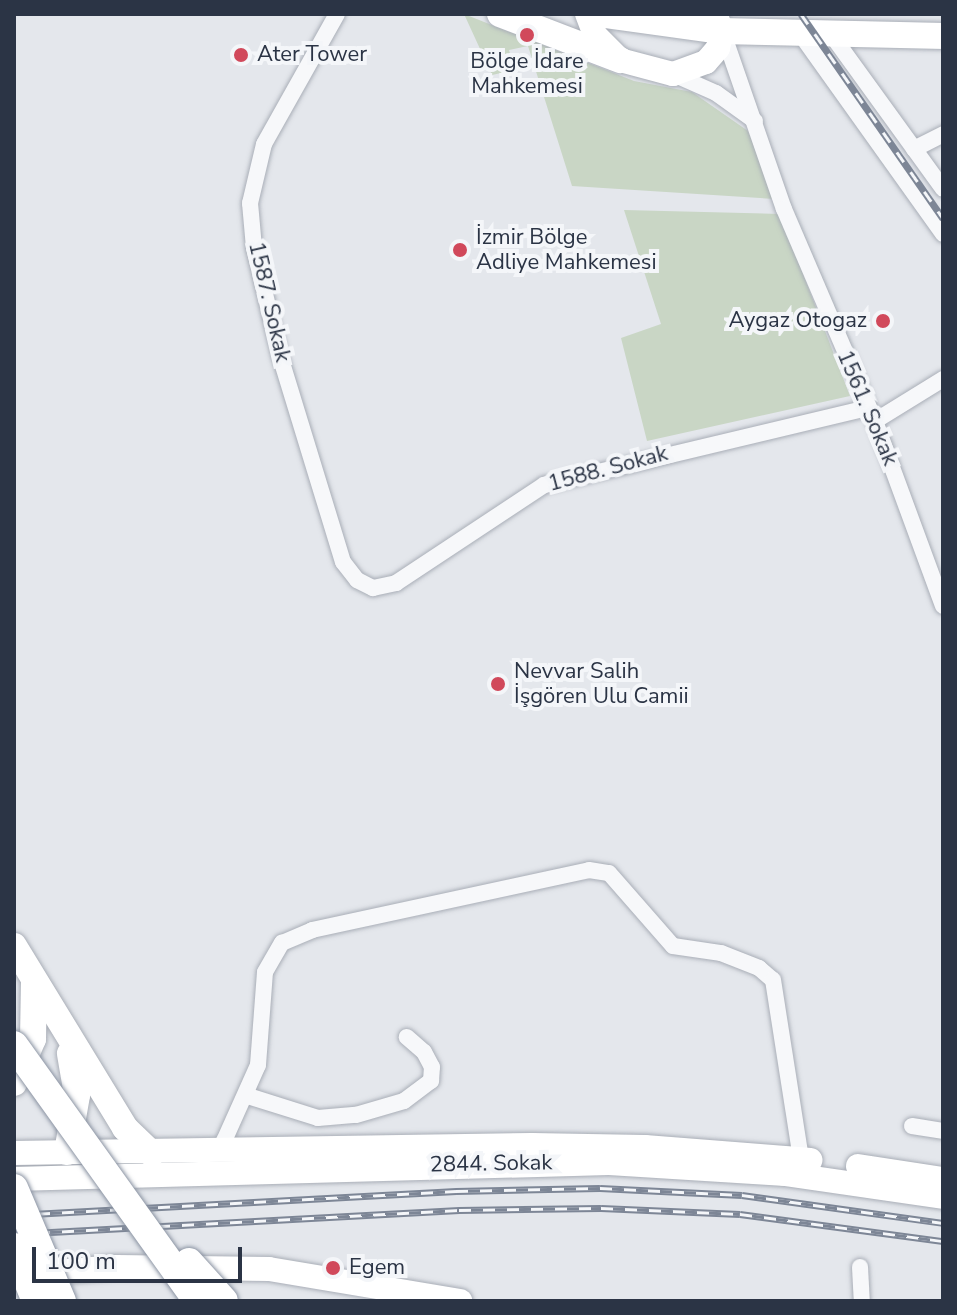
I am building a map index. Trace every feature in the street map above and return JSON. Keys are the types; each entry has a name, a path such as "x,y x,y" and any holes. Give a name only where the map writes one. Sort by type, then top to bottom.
{"highway":[{"path":"14,1045 106,1180 197,1301"},
{"path":"106,1180 224,1301"},
{"path":"21,1182 62,1301"},
{"path":"14,1247 24,1285"}],"main road":[{"path":"500,14 620,60 673,74 706,62 719,22"},
{"path":"587,14 595,35 620,60"},
{"path":"599,14 719,22 799,32 943,36"},
{"path":"14,946 125,1128 152,1154"},
{"path":"14,1083 33,1039 33,977"},
{"path":"21,1182 54,1170 67,1152 76,1123 77,1082 59,1024"},
{"name":"2844. Sokak","path":"14,1153 224,1153 532,1145 645,1147 801,1159 943,1179"},
{"name":"2844. Sokak","path":"21,1182 609,1163 786,1174 943,1197"},
{"path":"24,1285 117,1267 269,1269 460,1301"}],"street":[{"name":"1587. Sokak","path":"337,14 264,144 250,203 254,248 280,356 343,562 373,588"},
{"name":"1561. Sokak","path":"719,22 784,209 872,415 943,606"},
{"path":"799,32 943,234"},
{"path":"831,34 943,189"},
{"path":"673,74 716,93 755,121"},
{"path":"914,149 943,134"},
{"name":"1588. Sokak","path":"373,588 396,583 544,485 872,415 943,379"},
{"path":"224,1153 224,1141 248,1096 258,1065 265,972 282,943 312,930 589,870 609,873 673,946 721,953 759,968 773,980 801,1159"},
{"path":"248,1096 318,1118 356,1115 404,1101 431,1081 424,1052 407,1037"},
{"path":"912,1126 943,1131"},
{"path":"860,1267 862,1301"}],"green space":[{"path":"464,14 634,81 692,92 748,131 775,199 572,186 528,46 509,50 515,70 492,75"},
{"path":"624,210 780,214 850,396 647,441 621,338 661,324"}],"railway":[{"path":"801,14 943,218"},
{"path":"14,1215 456,1191 600,1188 742,1195 943,1223"},
{"path":"14,1234 459,1210 601,1208 740,1214 943,1241"}],"place":[{"name":"Bölge İdare Mahkemesi","path":"527,35"},
{"name":"Ater Tower","path":"241,55"},
{"name":"İzmir Bölge Adliye Mahkemesi","path":"460,250"},
{"name":"Aygaz Otogaz","path":"883,321"},
{"name":"Nevvar Salih İşgören Ulu Camii","path":"498,684"},
{"name":"Egem","path":"333,1268"}]}
